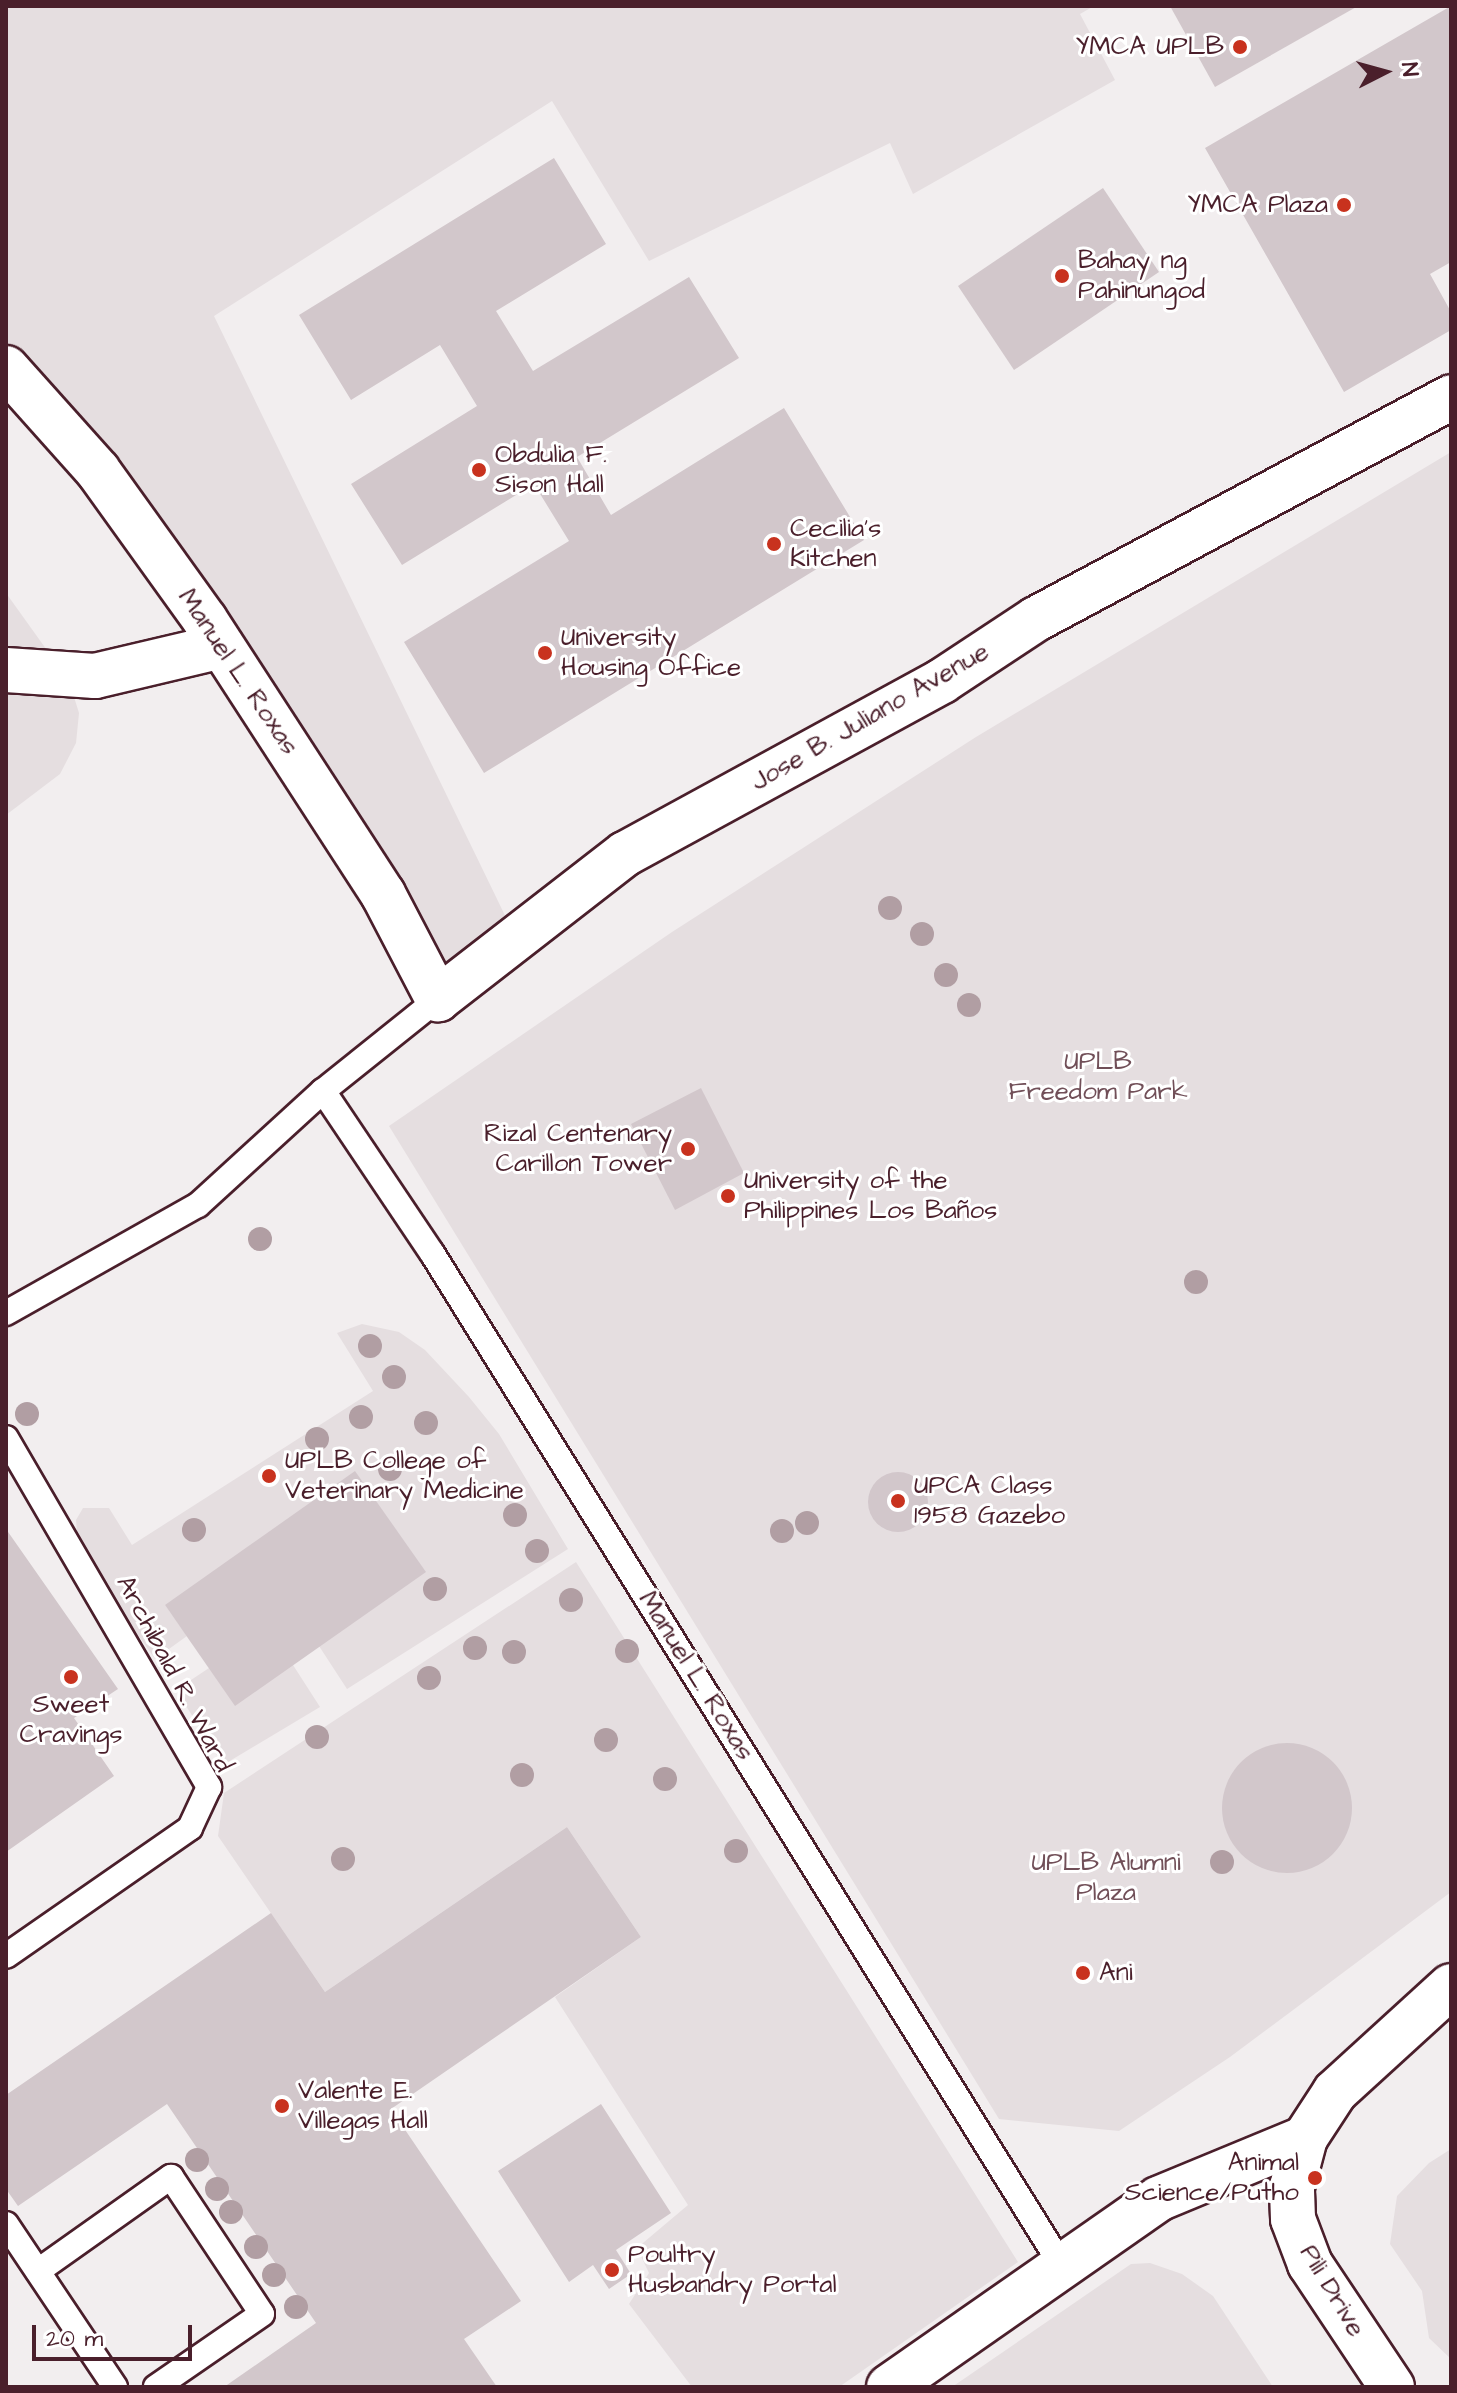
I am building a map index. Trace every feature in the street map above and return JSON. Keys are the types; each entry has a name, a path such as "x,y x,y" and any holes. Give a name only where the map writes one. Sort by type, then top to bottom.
{"street":[{"name":"Manuel L. Roxas","path":"6,368 98,471 222,646 383,894 438,999"},
{"name":"Jose B. Juliano Avenue","path":"438,999 625,854 942,681 1050,611 1451,397"},
{"path":"6,670 95,676 222,646"},
{"path":"889,2387 1182,2185 1305,2138 1335,2092 1451,1986"},
{"name":"Pili Drive","path":"1305,2138 1292,2187 1293,2219 1310,2264 1392,2387"}],"lane":[{"name":"Jose B. Juliano Avenue","path":"323,1091 438,999"},
{"path":"6,1313 198,1205 323,1091"},
{"name":"Manuel L. Roxas","path":"323,1091 441,1267 1062,2266"},
{"name":"Archibald R. Ward","path":"6,1438 209,1787 190,1828 6,1956"},
{"path":"38,2271 171,2177 262,2314 156,2387"},
{"path":"6,2224 115,2387"}],"shaded area":[{"name":"University of the Philippines Los Baños","path":"6,6 1451,6 1451,2387 6,2387"}],"green space":[{"path":"1094,6 1080,14 1115,80 913,194 890,143 649,261 552,101 214,316 515,936 451,977 6,358 6,7"},
{"name":"UPLB Freedom Park","path":"1451,452 1451,1892 1230,2057 1119,2131 999,2119 389,1126 672,932 976,737"},
{"path":"6,593 69,681 79,713 76,743 60,774 6,815"},
{"path":"362,1324 399,1332 425,1350 469,1397 499,1434 568,1549 347,1689 319,1646 165,1605 187,1636 155,1659 78,1546 76,1520 83,1508 109,1508 132,1545 373,1391 337,1333"},
{"path":"576,1562 1018,2262 839,2387 692,2387 629,2304 649,2273 637,2248 688,2205 555,1997 641,1937 567,1827 325,1992 218,1836 224,1793"},
{"path":"293,1665 320,1707 223,1765 176,1690 209,1668"},
{"path":"1451,2149 1451,2359 1429,2338 1422,2291 1390,2244 1397,2196 1429,2163"},
{"path":"1150,2263 1182,2274 1213,2296 1273,2387 952,2387 1131,2264"}],"building":[{"name":"YMCA UPLB","path":"1170,6 1358,6 1215,87"},
{"name":"YMCA Plaza","path":"1451,6 1451,262 1430,274 1451,312 1451,330 1344,392 1205,148"},
{"name":"Obdulia F. Sison Hall","path":"554,158 606,244 496,311 533,371 689,277 739,358 577,457 611,515 784,408 864,540 484,773 404,642 569,541 534,484 402,565 351,484 477,406 440,345 351,400 299,315"},
{"name":"Bahay ng Pahinungod","path":"1103,188 1159,272 1014,370 958,286"},
{"name":"Rizal Centenary Carillon Tower","path":"701,1088 744,1173 675,1210 631,1124"},
{"path":"355,1471 426,1572 235,1706 165,1605"},
{"name":"UPCA Class 1958 Gazebo","path":"898,1472 910,1474 919,1481 926,1490 926,1514 919,1523 910,1530 898,1532 886,1530 877,1523 870,1514 868,1502 870,1490 877,1481 886,1474"},
{"path":"6,1529 118,1689 74,1718 114,1776 6,1852"},
{"path":"1287,1743 1312,1748 1333,1762 1347,1783 1352,1808 1347,1833 1333,1854 1312,1868 1287,1873 1262,1868 1241,1854 1227,1833 1222,1808 1227,1783 1241,1762 1262,1748"},
{"name":"Valente E. Villegas Hall","path":"567,1827 641,1937 391,2109 521,2301 464,2339 497,2387 224,2387 316,2323 167,2104 18,2206 6,2189 6,2095 271,1913 325,1992"},
{"path":"601,2104 671,2213 616,2250 631,2274 609,2289 593,2265 569,2282 498,2171"}],"place":[{"name":"YMCA UPLB","path":"1240,47"},
{"name":"YMCA Plaza","path":"1344,205"},
{"name":"Bahay ng Pahinungod","path":"1062,276"},
{"name":"Obdulia F. Sison Hall","path":"479,470"},
{"name":"Cecilia's Kitchen","path":"774,544"},
{"name":"University Housing Office","path":"545,653"},
{"name":"Rizal Centenary Carillon Tower","path":"688,1149"},
{"name":"University of the Philippines Los Baños","path":"728,1196"},
{"name":"UPLB College of Veterinary Medicine","path":"269,1476"},
{"name":"UPCA Class 1958 Gazebo","path":"898,1501"},
{"name":"Sweet Cravings","path":"71,1677"},
{"name":"Ani","path":"1083,1973"},
{"name":"Valente E. Villegas Hall","path":"282,2106"},
{"name":"Animal Science/Putho","path":"1315,2178"},
{"name":"Poultry Husbandry Portal","path":"612,2270"}],"park label":[{"name":"UPLB Alumni Plaza","path":"1106,1878"}]}
